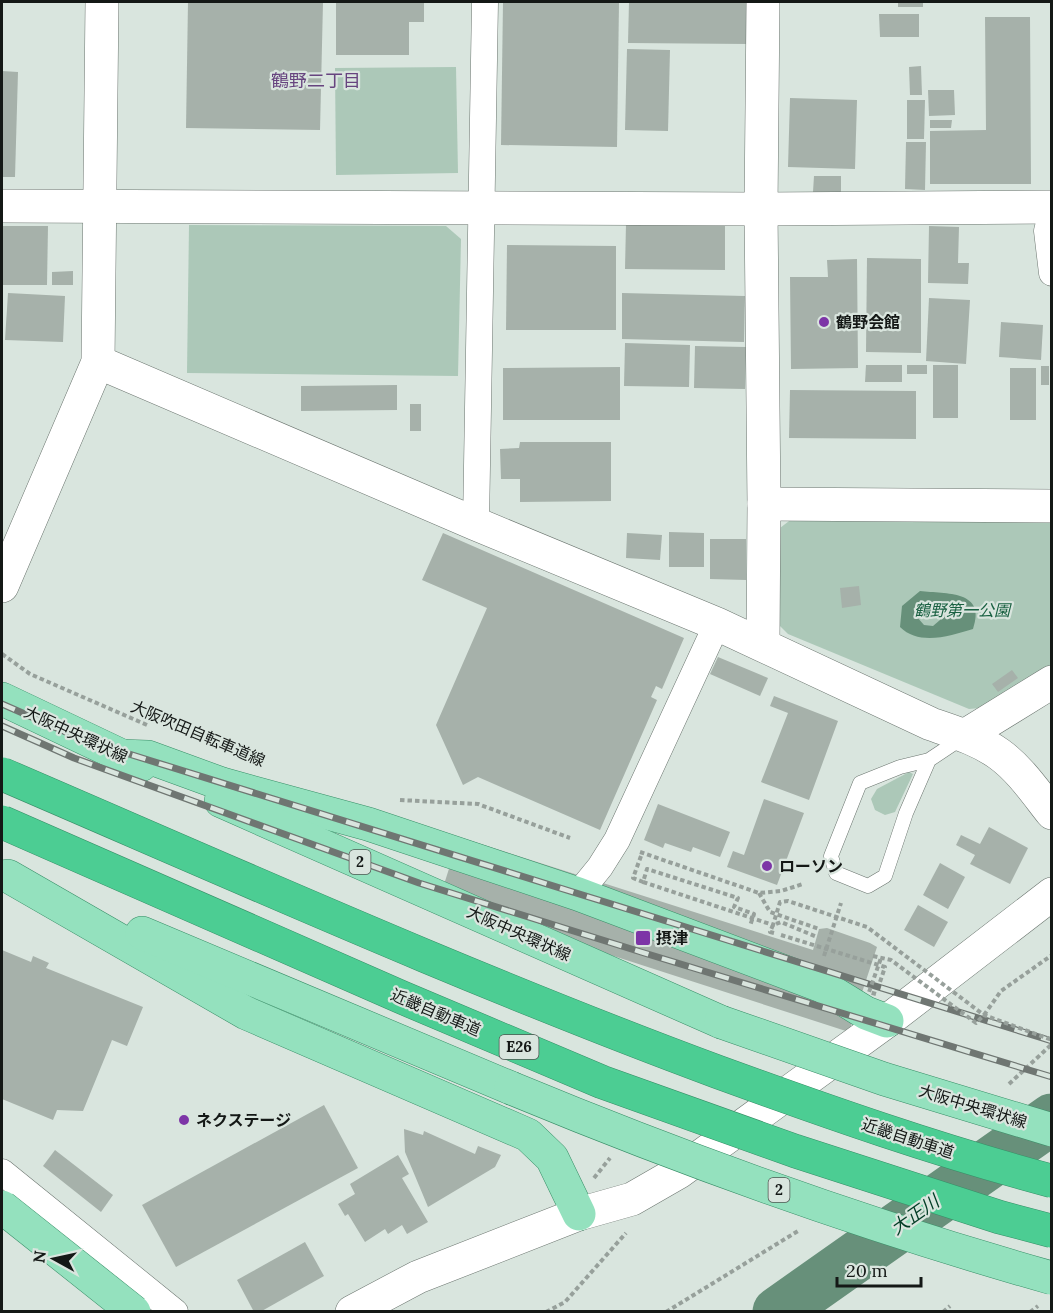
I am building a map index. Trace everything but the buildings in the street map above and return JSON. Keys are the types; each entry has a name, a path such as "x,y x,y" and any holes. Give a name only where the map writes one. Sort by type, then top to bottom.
{"highway":[{"name":"近畿自動車道","path":"2,774 417,953 618,1035 818,1108 1052,1181"},
{"name":"近畿自動車道","path":"2,822 401,997 602,1082 795,1151 999,1217 1052,1231"}],"main road":[{"name":"大阪中央環状線","path":"2,699 120,756 721,1022 884,1079 1052,1131"},
{"path":"120,756 148,757 222,784 368,824 578,894 822,986 866,1013 887,1021"},
{"path":"5,875 246,1013 528,1135 552,1158 579,1214"},
{"name":"2","path":"5,875 590,1121 809,1202 952,1250 1052,1278"},
{"path":"16,1202 134,1311"}],"street":[{"path":"2,586 98,362 102,2"},
{"path":"476,524 485,2"},
{"path":"763,2 761,209 764,644"},
{"path":"2,206 1052,209 1047,231 1052,273"},
{"path":"98,362 764,644 931,724 966,735 999,754 1032,788 1052,813"},
{"path":"764,504 1052,506"},
{"path":"578,894 600,867 617,840 717,624"},
{"path":"966,735 1052,682"},
{"path":"352,1311 395,1302 418,1277 579,1214 632,1199 653,1189 887,1021 1052,894"},
{"path":"2,1172 16,1202 175,1311"},
{"path":"2,1224 16,1202"}],"lane":[{"path":"929,760 906,813 885,876 868,886 836,873 831,856 860,783 900,767 929,760 966,735"}],"path":[{"name":"大阪吹田自転車道線","path":"2,654 30,674 148,725"},
{"path":"398,800 478,804 570,837"},
{"path":"636,851 759,893 781,891 803,884"},
{"path":"636,869 633,878 643,882 773,925 781,922 817,937"},
{"path":"643,882 647,869 738,898 734,908 754,914"},
{"path":"759,893 770,912 819,929"},
{"path":"881,958 877,969 873,980 869,992 876,994 885,967 880,965 874,963 770,932 780,902 788,901 867,927 984,1015 1052,1040"},
{"path":"828,941 841,903"},
{"path":"873,956 891,960 976,1023 1001,991 1052,955"},
{"path":"546,1311 565,1302 628,1231"},
{"path":"943,1311 950,1306"}],"green space":[{"path":"456,67 458,173 336,175 335,68"},
{"path":"189,225 446,226 461,239 458,376 187,373"},
{"name":"鶴野第一公園","path":"793,518 1051,520 1051,666 980,708 969,709 788,634 780,626 780,528"},
{"path":"909,772 913,774 895,812 885,815 875,810 871,799 877,789"}],"shaded area":[{"path":"920,591 952,594 962,596 969,601 974,607 976,616 973,629 935,638 925,638 908,633 900,627 902,606","holes":["925,602 935,603 941,610 940,620 933,626 924,625 917,617 918,608"]}],"waterway":[{"name":"大正川","path":"778,1312 1052,1119"}],"railway":[{"path":"2,704 84,740 1052,1041"},
{"path":"2,726 74,758 419,883 1052,1077"}],"place":[{"name":"鶴野会館","path":"824,322"},
{"name":"ローソン","path":"767,866"},
{"name":"摂津","path":"643,938"},
{"name":"ネクステージ","path":"184,1120"}],"district":[{"name":"鶴野二丁目","path":"316,81"}]}
